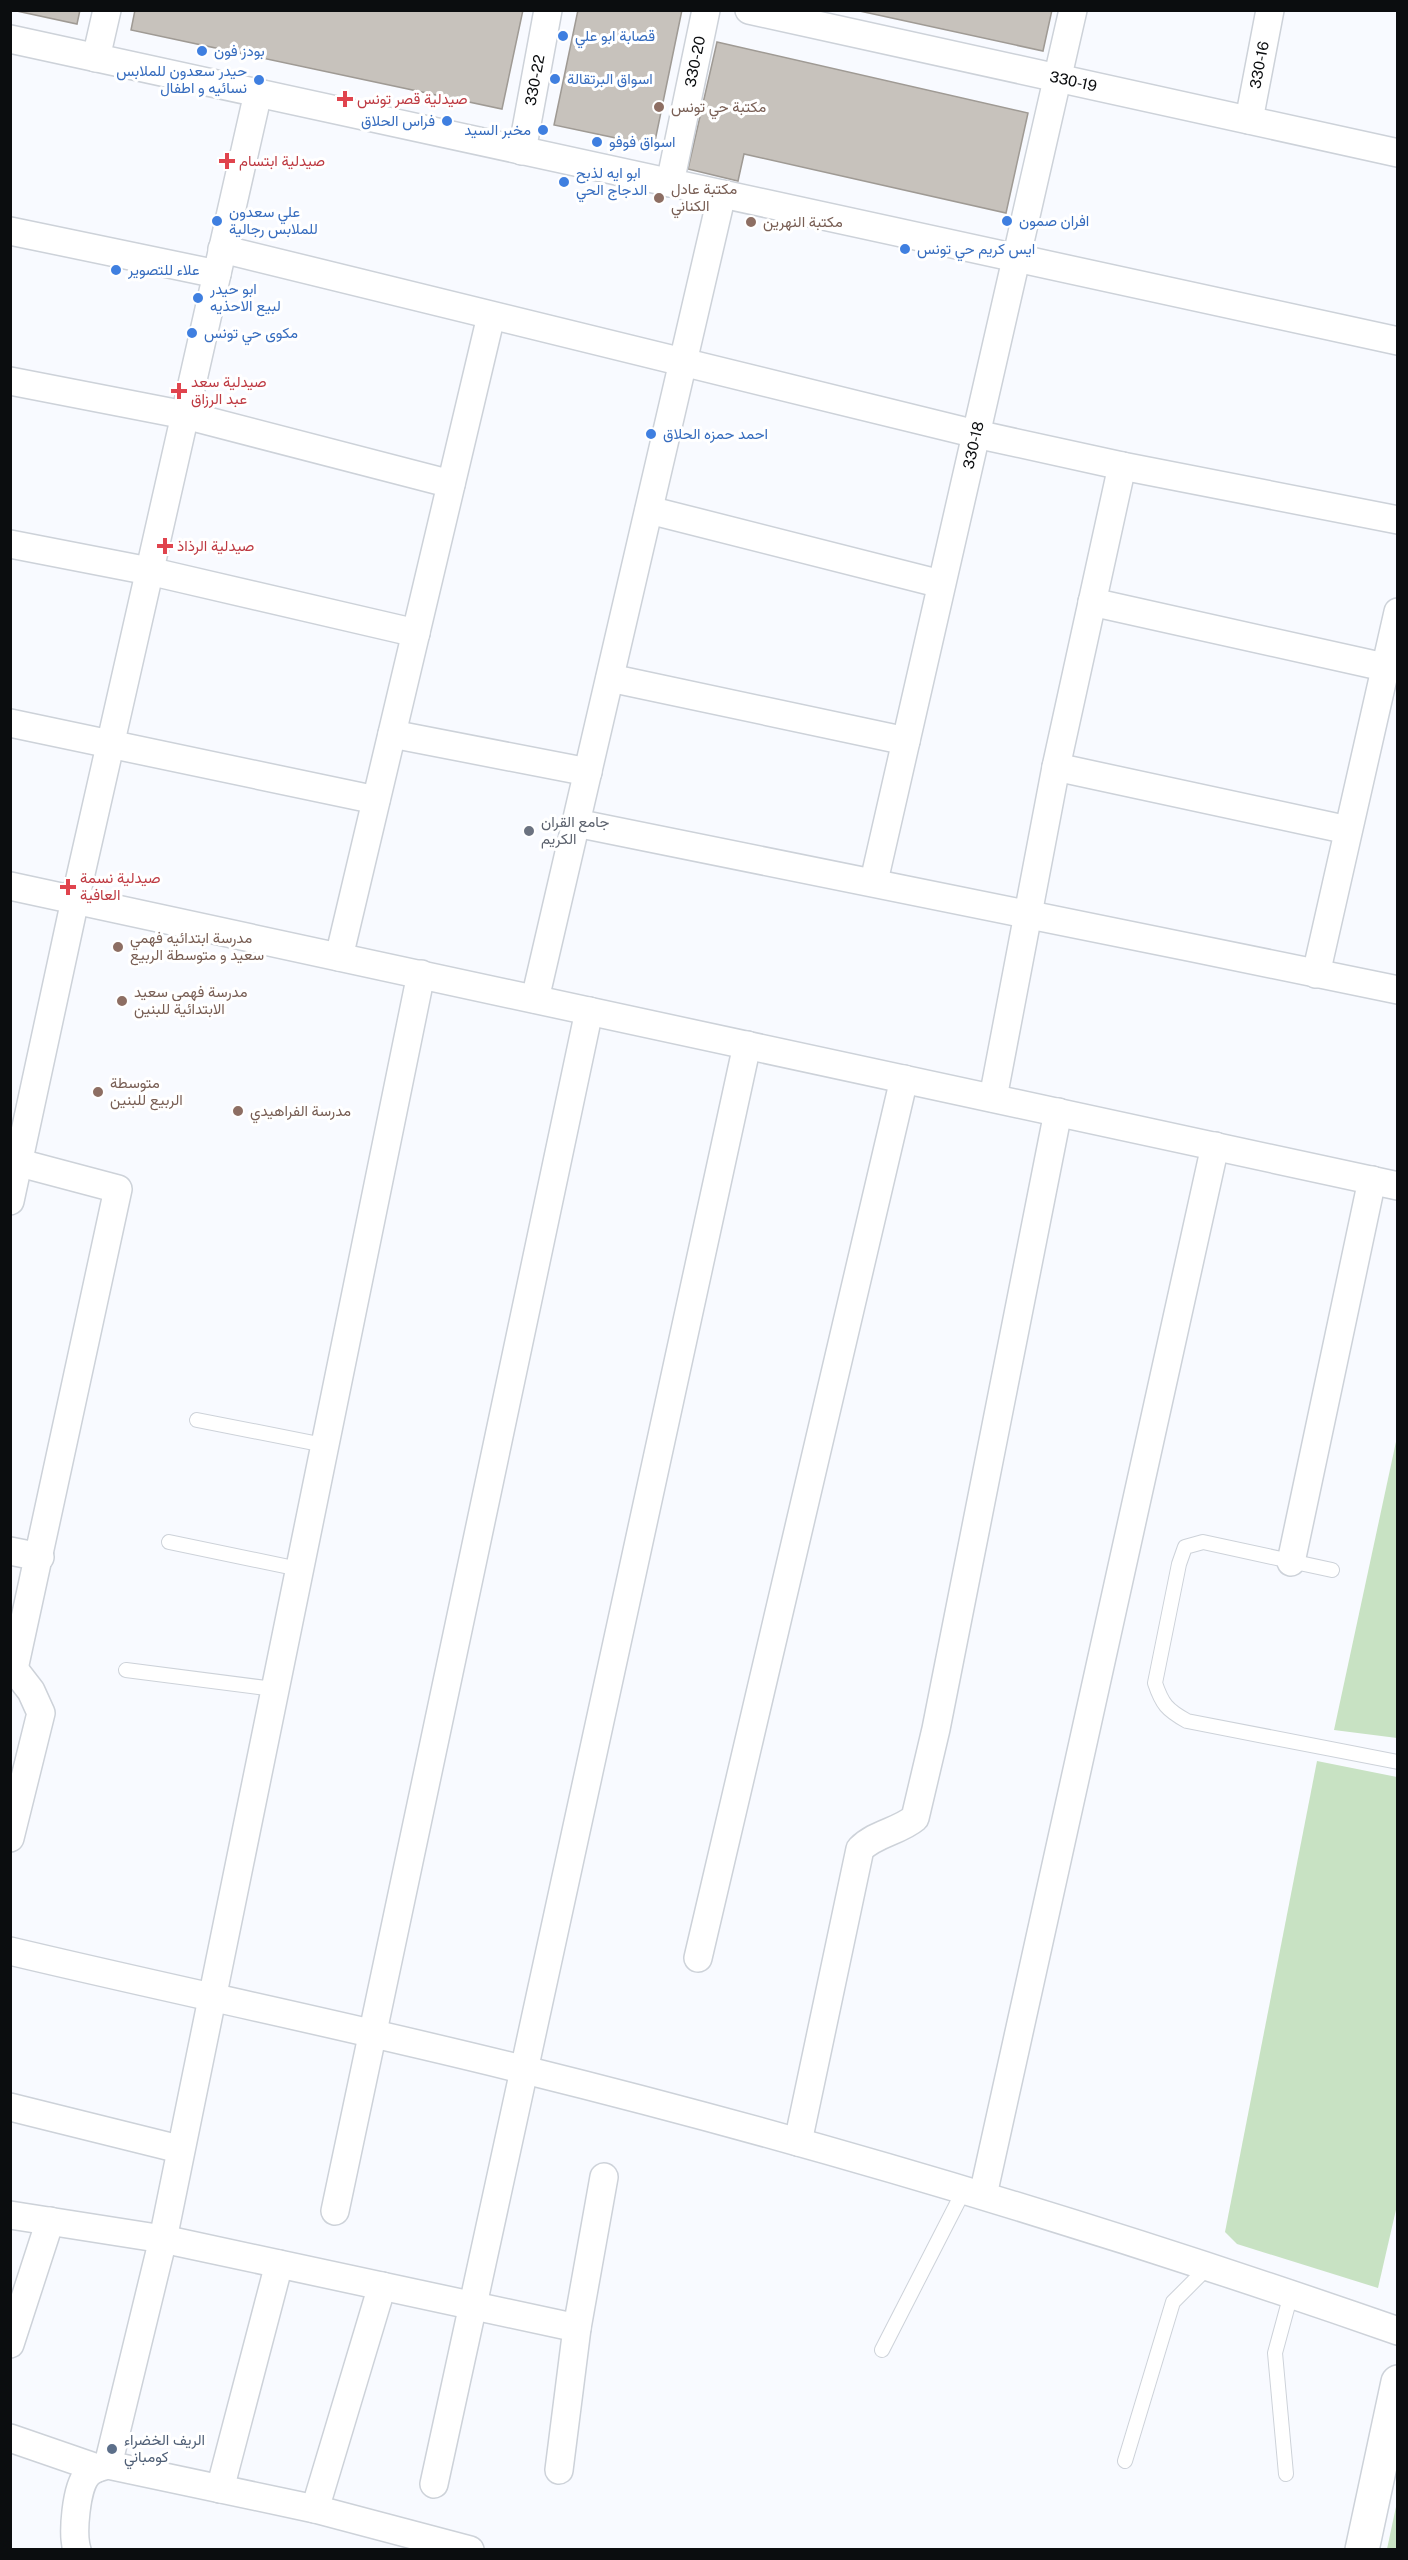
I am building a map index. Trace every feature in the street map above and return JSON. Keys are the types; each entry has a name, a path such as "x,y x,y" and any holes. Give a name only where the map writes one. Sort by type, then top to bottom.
{"highway":[{"path":"1362,2550 1398,2382"}],"street":[{"path":"96,58 107,10"},
{"name":"330-22","path":"522,150 548,10"},
{"name":"330-20","path":"670,183 706,10"},
{"name":"330-19","path":"749,10 1398,153"},
{"name":"330-18","path":"874,881 1073,10"},
{"name":"330-16","path":"1248,120 1270,10"},
{"path":"10,39 1398,341"},
{"path":"10,1202 75,900 258,93"},
{"path":"535,999 722,194"},
{"path":"10,231 219,261 491,316 976,434 1122,466 1398,520"},
{"path":"339,957 491,316"},
{"path":"10,381 185,415 451,484"},
{"path":"993,1098 1056,767 1122,466"},
{"path":"649,510 942,584"},
{"path":"10,544 149,571 416,633"},
{"path":"1092,603 1384,667"},
{"path":"1316,974 1398,612"},
{"path":"610,678 906,741"},
{"path":"10,723 376,800"},
{"path":"392,734 588,772"},
{"path":"1056,767 1348,830"},
{"path":"576,823 874,881 1028,916 1398,990"},
{"path":"10,886 1385,1183 1291,1562"},
{"path":"77,2550 75,2531 81,2484 88,2474 102,2466 163,2239 179,2150 421,975"},
{"path":"335,2211 590,1011"},
{"path":"434,2484 747,1045"},
{"path":"698,1958 904,1079"},
{"path":"798,2142 860,1849 868,1841 906,1825 915,1818 938,1717 1058,1113"},
{"path":"974,2192 1215,1146"},
{"path":"10,1838 41,1713 31,1691 12,1668 40,1557 118,1189 20,1163"},
{"path":"10,1551 40,1557"},
{"path":"10,1951 524,2070 798,2142 974,2192 1209,2266 1398,2331"},
{"path":"10,2107 179,2150"},
{"path":"559,2470 577,2328 604,2177"},
{"path":"10,2215 163,2239 577,2328"},
{"path":"10,2344 50,2221"},
{"path":"220,2489 279,2264"},
{"path":"315,2509 382,2286"},
{"path":"10,2438 102,2466 315,2509 470,2550"}],"lane":[{"path":"197,1420 324,1445"},
{"path":"170,1542 299,1569"},
{"path":"1332,1570 1203,1542 1185,1547 1179,1564 1155,1683 1169,1711 1187,1721 1398,1762"},
{"path":"126,1670 274,1689"},
{"path":"882,2350 974,2192"},
{"path":"1125,2461 1173,2302 1209,2266"},
{"path":"1286,2474 1275,2353 1291,2294"}],"green space":[{"path":"1397,1437 1398,1738 1334,1730"},
{"path":"1317,1761 1397,1777 1398,2201 1378,2288 1237,2244 1225,2232"},
{"path":"1397,2502 1397,2549 1387,2549"}],"building":[{"path":"12,10 80,10 77,24"},
{"path":"135,10 523,10 502,109 131,30"},
{"path":"578,10 682,10 654,146 554,125"},
{"path":"855,10 1052,10 1043,51"},
{"path":"717,42 1028,113 1006,213 744,154 738,181 688,169"}],"place":[{"name":"قصابة ابو علي","path":"563,36"},
{"name":"بودز فون","path":"202,51"},
{"name":"اسواق البرتقالة","path":"555,79"},
{"name":"حيدر سعدون للملابس نسائيه و اطفال","path":"259,80"},
{"name":"صيدلية قصر تونس","path":"345,99"},
{"name":"مكتبة حي تونس","path":"659,107"},
{"name":"فراس الحلاق","path":"447,121"},
{"name":"مخبر السيد","path":"543,130"},
{"name":"اسواق فوفو","path":"597,142"},
{"name":"صيدلية ابتسام","path":"227,161"},
{"name":"ابو ايه لذبح الدجاج الحي","path":"564,182"},
{"name":"مكتبة عادل الكناني","path":"659,198"},
{"name":"علي سعدون للملابس رجالية","path":"217,221"},
{"name":"افران صمون","path":"1007,221"},
{"name":"مكتبة النهرين","path":"751,222"},
{"name":"ايس كريم حي تونس","path":"905,249"},
{"name":"علاء للتصوير","path":"116,270"},
{"name":"ابو حيدر لبيع الاحذيه","path":"198,298"},
{"name":"مكوى حي تونس","path":"192,333"},
{"name":"صيدلية سعد عبد الرزاق","path":"179,391"},
{"name":"احمد حمزه الحلاق","path":"651,434"},
{"name":"صيدلية الرذاذ","path":"165,546"},
{"name":"جامع القران الكريم","path":"529,831"},
{"name":"صيدلية نسمة العافية","path":"68,887"},
{"name":"مدرسة ابتدائيه فهمي سعيد و متوسطة الربيع","path":"118,947"},
{"name":"مدرسة فهمي سعيد الابتدائية للبنين","path":"122,1001"},
{"name":"متوسطة الربيع للبنين","path":"98,1092"},
{"name":"مدرسة الفراهيدي","path":"238,1111"},
{"name":"الريف الخضراء كومباني","path":"112,2449"}]}
